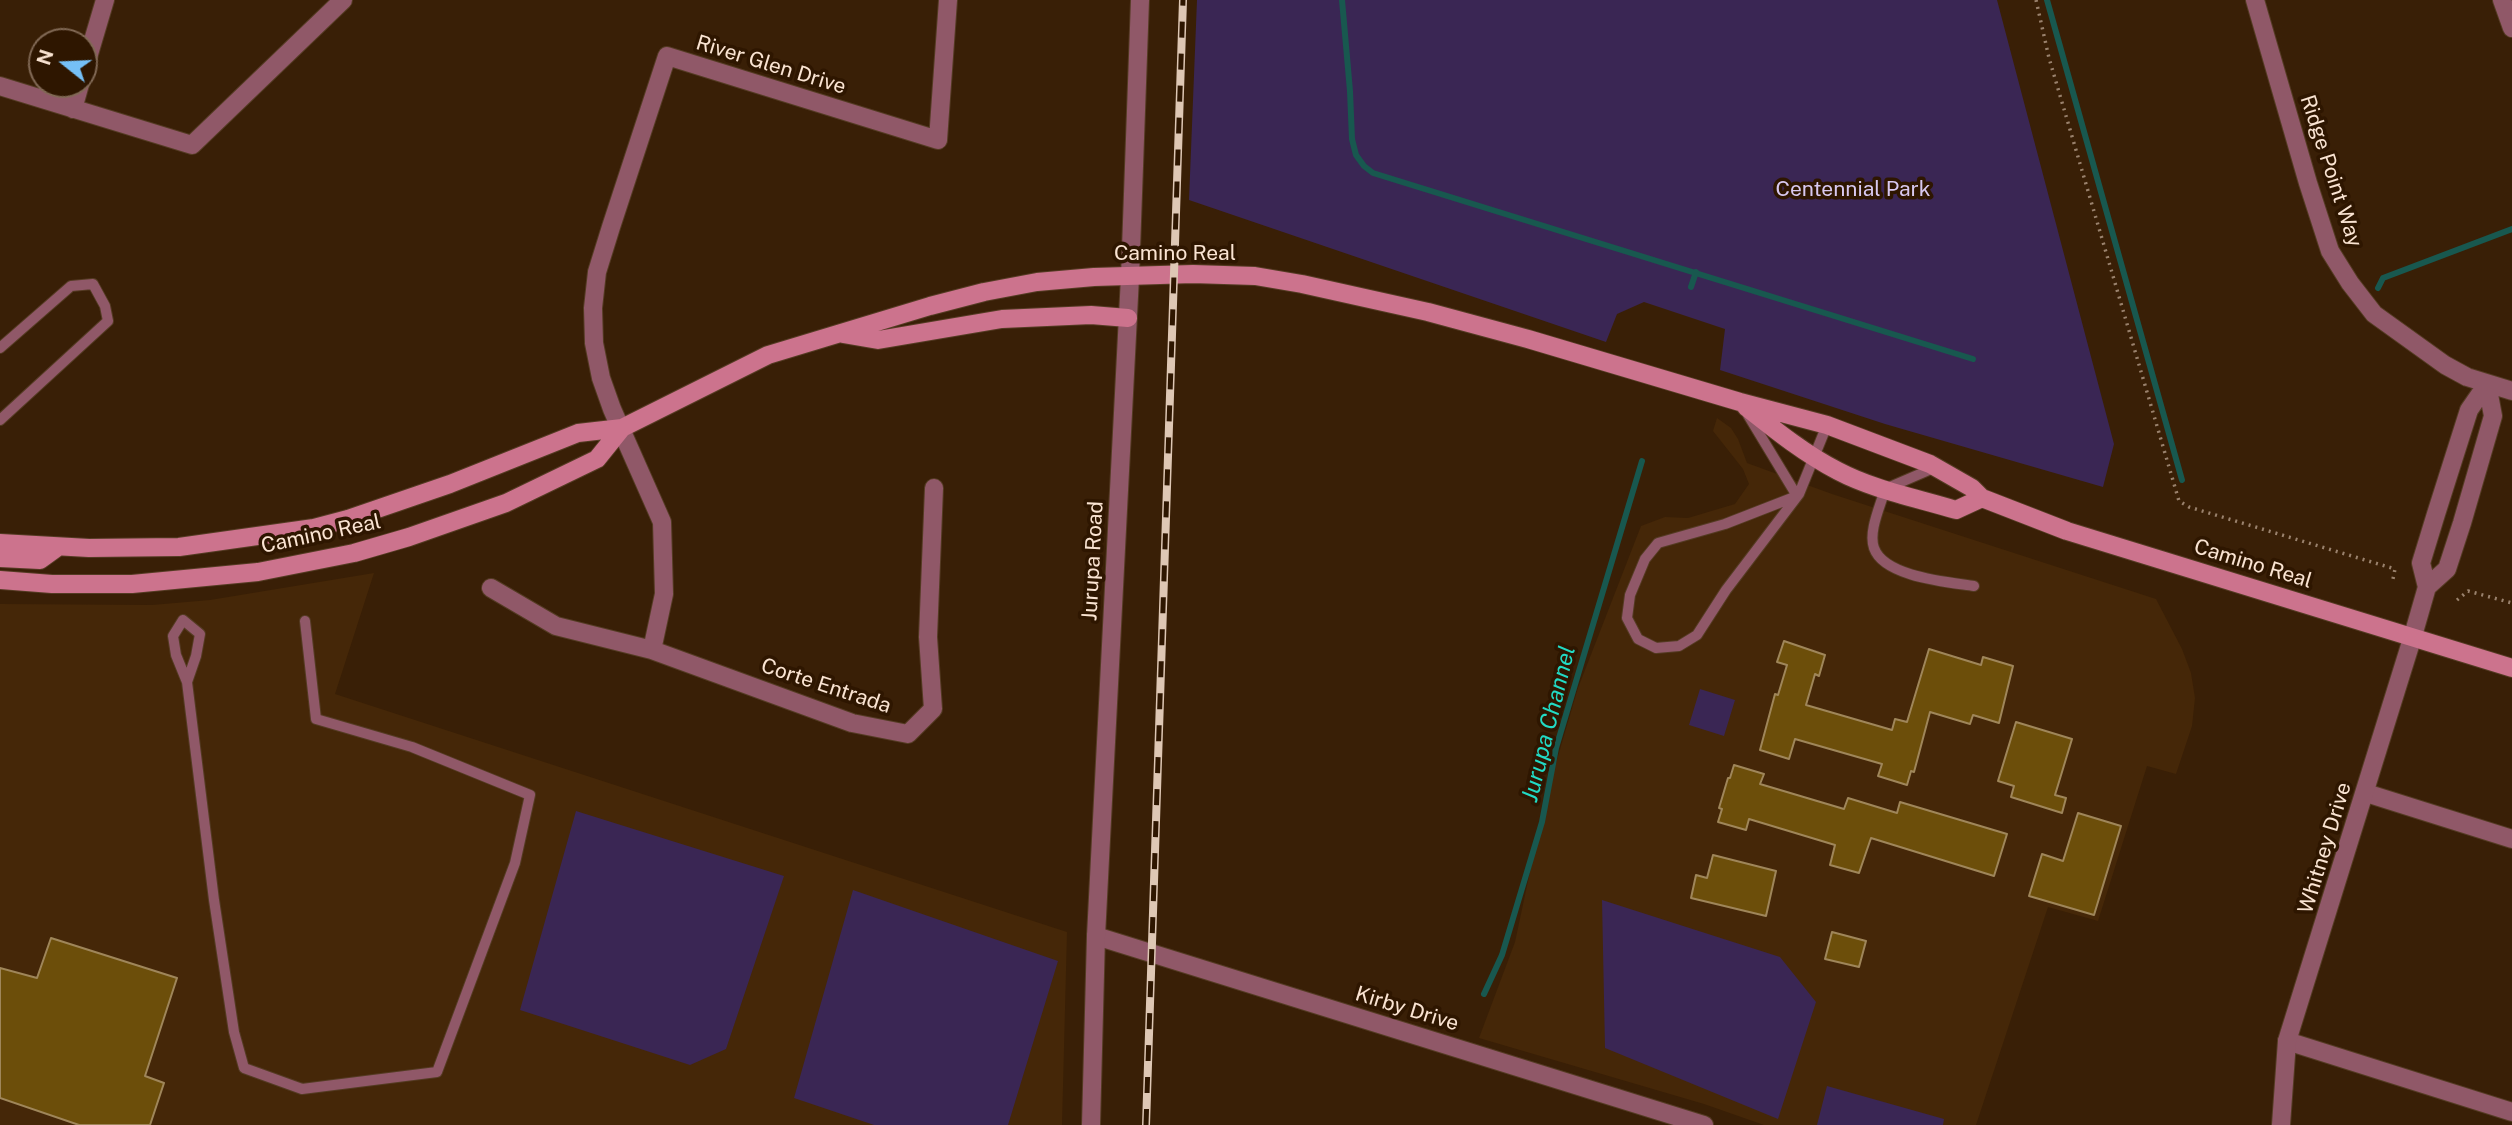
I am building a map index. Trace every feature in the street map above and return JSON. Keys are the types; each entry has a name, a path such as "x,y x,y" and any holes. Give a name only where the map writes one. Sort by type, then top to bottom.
{"main road":[{"name":"Camino Real","path":"0,543 58,547 179,547 314,528 450,484 578,433 622,428 768,355 836,333 1037,282 1193,274 1255,276 1440,315 1827,425 1937,467 1972,488 1982,498 2067,531 2512,668"},
{"path":"836,333 878,340 1002,319 1091,315 1128,318"},
{"name":"Camino Real","path":"1741,402 1780,433 1839,472 1956,510 1982,498"},
{"name":"Camino Real","path":"0,580 52,584 132,584 258,572 354,554 506,503 597,459 622,428"},
{"path":"0,558 40,560 58,547"}],"street":[{"path":"97,28 105,0"},
{"path":"0,86 192,145 343,0"},
{"name":"River Glen Drive","path":"622,428 601,378 594,343 593,308 601,261 667,56 938,140 948,0"},
{"name":"Jurupa Road","path":"1091,1125 1096,936 1130,277 1140,0"},
{"name":"Ridge Point Way","path":"2255,0 2330,251 2350,283 2374,314 2445,365 2467,377 2512,391"},
{"path":"2502,0 2512,28"},
{"path":"73,109 76,98"},
{"name":"Whitney Drive","path":"2281,1125 2287,1041 2366,793 2427,587 2421,564 2435,514 2469,410 2487,384"},
{"name":"Whitney Drive","path":"2427,587 2447,569 2462,523 2493,416 2487,384"},
{"path":"622,428 662,522 664,594 652,650"},
{"name":"Corte Entrada","path":"491,588 556,626 652,650 852,723 908,734 933,709 928,637 934,488"},
{"path":"2435,514 2462,523"},
{"path":"2366,793 2512,839"},
{"name":"Kirby Drive","path":"1096,936 1704,1125"},
{"path":"2287,1041 2512,1112"}],"lane":[{"path":"0,348 71,286 93,284 105,306 108,321 0,420"},
{"path":"1741,402 1797,496"},
{"path":"1797,496 1725,524 1658,544 1645,559 1630,595 1627,618 1638,639 1656,648 1679,646 1697,635 1726,590 1797,496 1827,425"},
{"path":"1937,467 1885,489 1874,528 1874,548 1889,566 1931,580 1974,586"},
{"path":"187,682 200,634 183,620 173,636 176,654 187,682 206,843 234,1032 244,1068 302,1088 437,1072 515,863 530,795 412,747 316,719 305,621"}],"path":[{"path":"2036,0 2049,58 2179,502 2395,569 2393,579"},
{"path":"2458,600 2468,591 2512,603"}],"shaded area":[{"path":"1717,418 1731,428 1747,463 1832,494 2156,599 2182,649 2191,673 2195,698 2192,726 2176,774 2147,766 2098,921 2048,907 1976,1125 1764,1125 1704,1104 1479,1038 1515,942 1546,797 1578,688 1641,526 1665,517 1688,518 1735,504 1749,484 1743,469 1713,431"},
{"path":"374,573 335,694 1067,932 1062,1125 0,1125 0,604 152,605 210,600"}],"green space":[{"name":"Centennial Park","path":"1197,0 1997,0 2114,444 2103,487 1885,424 1720,370 1725,329 1644,302 1617,314 1606,342 1189,200"},
{"path":"1700,689 1735,700 1724,736 1689,725"},
{"path":"576,811 784,876 726,1049 690,1065 520,1010"},
{"path":"853,890 1058,961 1008,1125 874,1125 794,1098"},
{"path":"1602,900 1780,957 1816,1002 1778,1119 1605,1048"},
{"path":"1827,1086 1944,1119 1943,1125 1817,1125"}],"building":[{"path":"1784,641 1825,655 1819,676 1815,674 1806,705 1892,730 1895,719 1907,722 1929,649 1981,665 1983,657 2013,666 1999,723 1973,715 1970,724 1930,712 1914,772 1911,771 1907,785 1878,776 1882,764 1795,739 1789,759 1760,750 1775,694 1778,695 1787,665 1777,662"},
{"path":"2016,722 2072,739 2055,795 2066,798 2062,813 2011,797 2014,786 1998,781"},
{"path":"1734,765 1764,774 1760,784 1844,809 1848,798 1897,813 1900,802 2007,834 1994,876 1871,838 1859,873 1830,865 1835,845 1749,819 1746,830 1718,822 1722,809 1719,808"},
{"path":"2078,813 2121,826 2094,915 2029,896 2042,854 2063,861"},
{"path":"1713,855 1776,871 1766,916 1691,898 1696,875 1707,878"},
{"path":"1832,932 1866,941 1859,967 1825,959"},
{"path":"51,938 177,978 145,1076 164,1083 150,1125 79,1125 0,1098 0,968 37,978"}],"waterway":[{"name":"Jurupa Channel","path":"1342,0 1352,139 1356,155 1373,173 1973,359"},
{"path":"2047,0 2182,480"},
{"path":"2378,288 2383,278 2512,229"},
{"name":"Jurupa Channel","path":"1691,287 1696,272"},
{"name":"Jurupa Channel","path":"1484,994 1502,955 1542,822 1556,748 1642,461"}],"railway":[{"path":"1146,1125 1183,0"}]}
